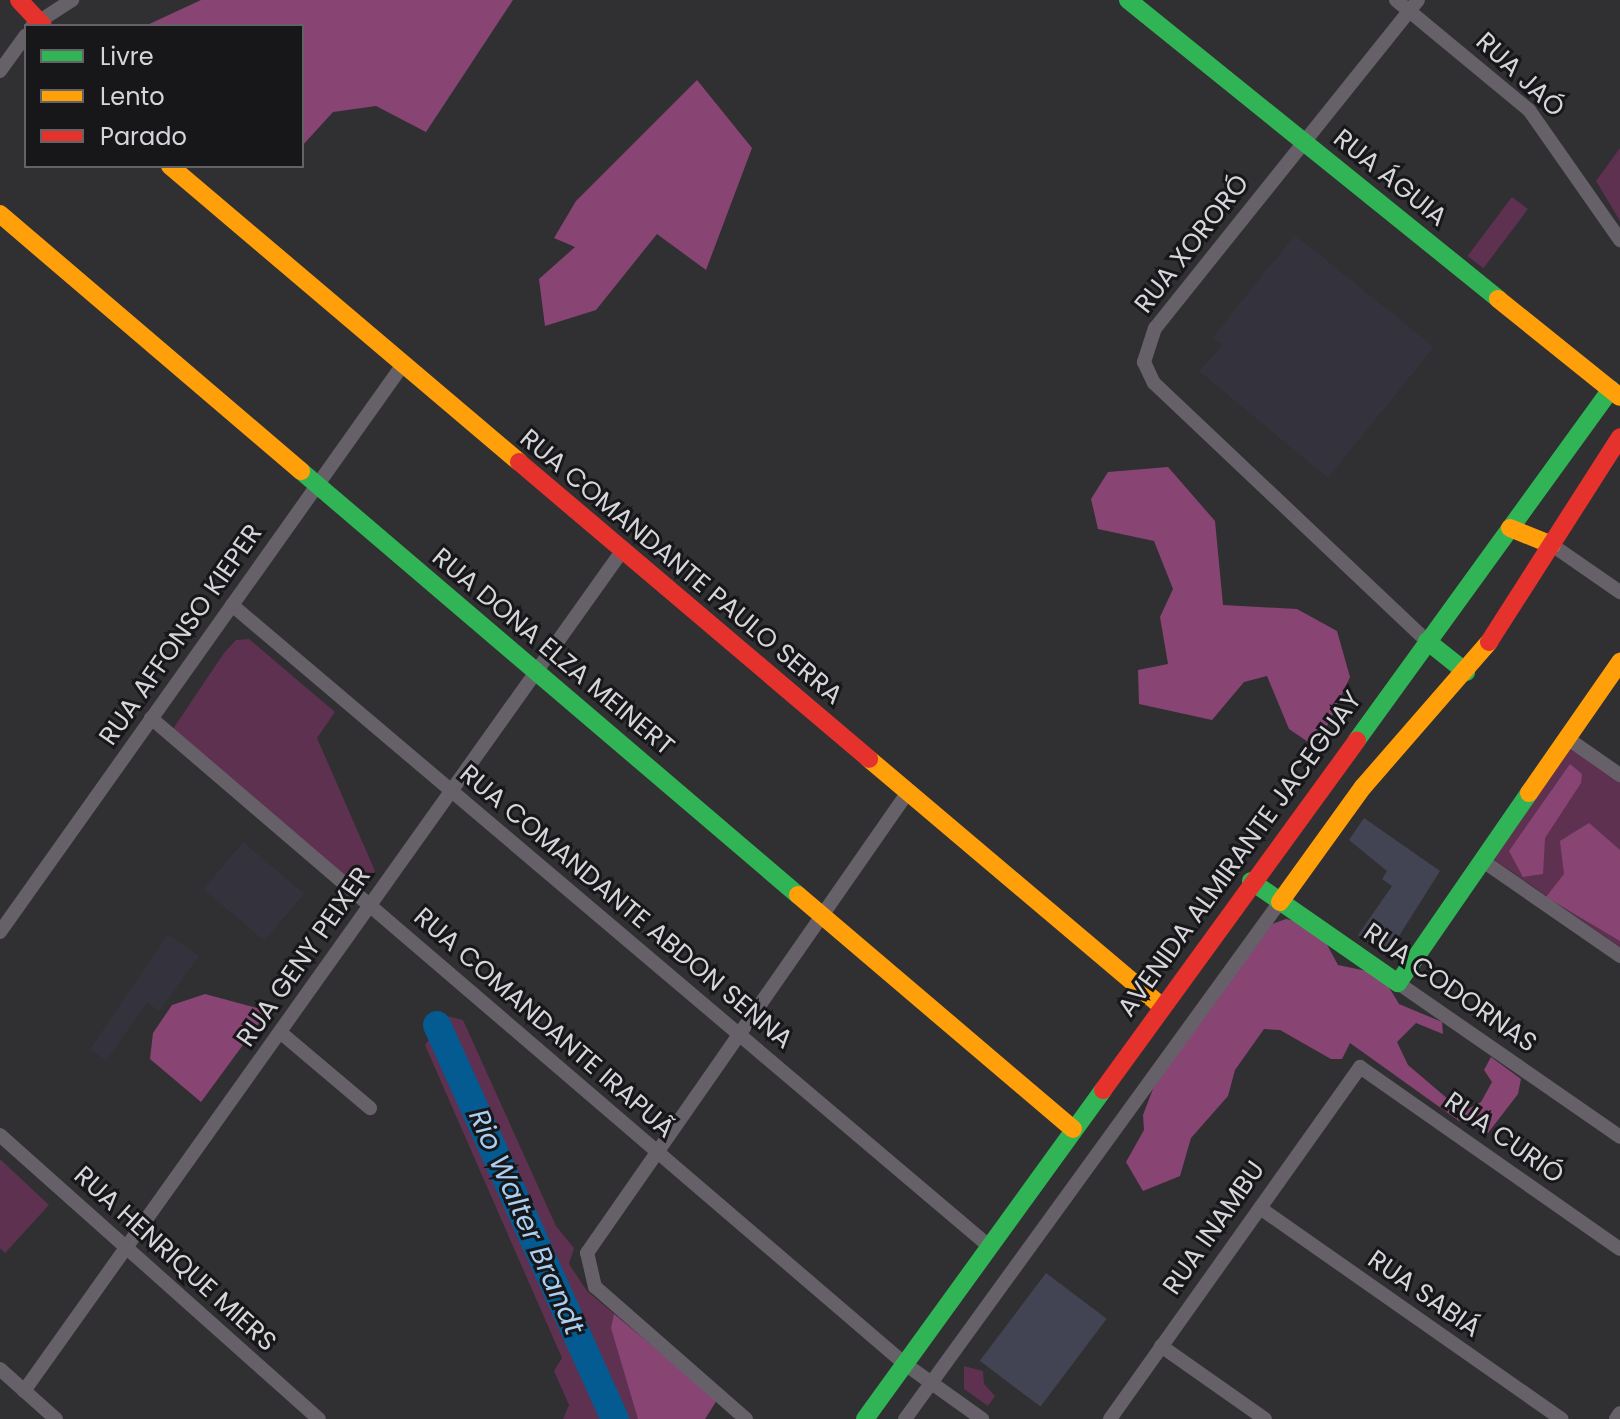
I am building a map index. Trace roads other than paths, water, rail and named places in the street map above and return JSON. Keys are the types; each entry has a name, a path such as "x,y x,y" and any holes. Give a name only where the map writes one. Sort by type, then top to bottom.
{"street":[{"path":"19,0 34,24"},
{"path":"38,24 72,0"},
{"name":"RUA ÁGUIA","path":"1128,0 1617,387"},
{"name":"RUA JAÓ","path":"1396,0 1414,5 1529,110 1620,240"},
{"name":"RUA XORORÓ","path":"1414,5 1155,328 1144,362 1154,383 1427,641"},
{"path":"0,71 24,40"},
{"name":"RUA COMANDANTE PAULO SERRA","path":"172,168 402,366 1161,1006"},
{"name":"RUA DONA ELZA MEINERT","path":"0,214 1073,1129"},
{"name":"RUA AFFONSO KIEPER","path":"0,932 402,366"},
{"name":"AVENIDA ALMIRANTE JACEGUAY","path":"865,1419 1251,881 1617,387"},
{"path":"905,1419 1363,787 1466,672 1506,622 1620,437"},
{"path":"1510,528 1552,545 1620,592"},
{"name":"RUA GENY PEIXER","path":"24,1391 622,551"},
{"name":"RUA COMANDANTE ABDON SENNA","path":"232,605 989,1246"},
{"path":"1427,641 1466,672"},
{"path":"1398,983 1620,662"},
{"name":"RUA COMANDANTE IRAPUÃ","path":"151,718 905,1364 982,1419"},
{"path":"1567,738 1620,775"},
{"path":"746,1419 595,1287 586,1266 594,1239 908,792"},
{"path":"1483,861 1620,956"},
{"name":"RUA CODORNAS","path":"1251,881 1620,1137"},
{"path":"280,1032 370,1108"},
{"name":"RUA INAMBU","path":"1110,1419 1360,1067"},
{"name":"RUA CURIÓ","path":"1360,1067 1620,1249"},
{"name":"RUA HENRIQUE MIERS","path":"0,1135 319,1419"},
{"name":"RUA SABIÁ","path":"1260,1208 1561,1419"},
{"path":"1161,1346 1265,1419"},
{"name":"AVENIDA ALMIRANTE JACEGUAY","path":"877,1419 905,1364"},
{"path":"0,1369 56,1419"},
{"path":"1616,1419 1620,1413"}],"waterway":[{"name":"Rio Walter Brandt","path":"437,1025 615,1419"}]}
